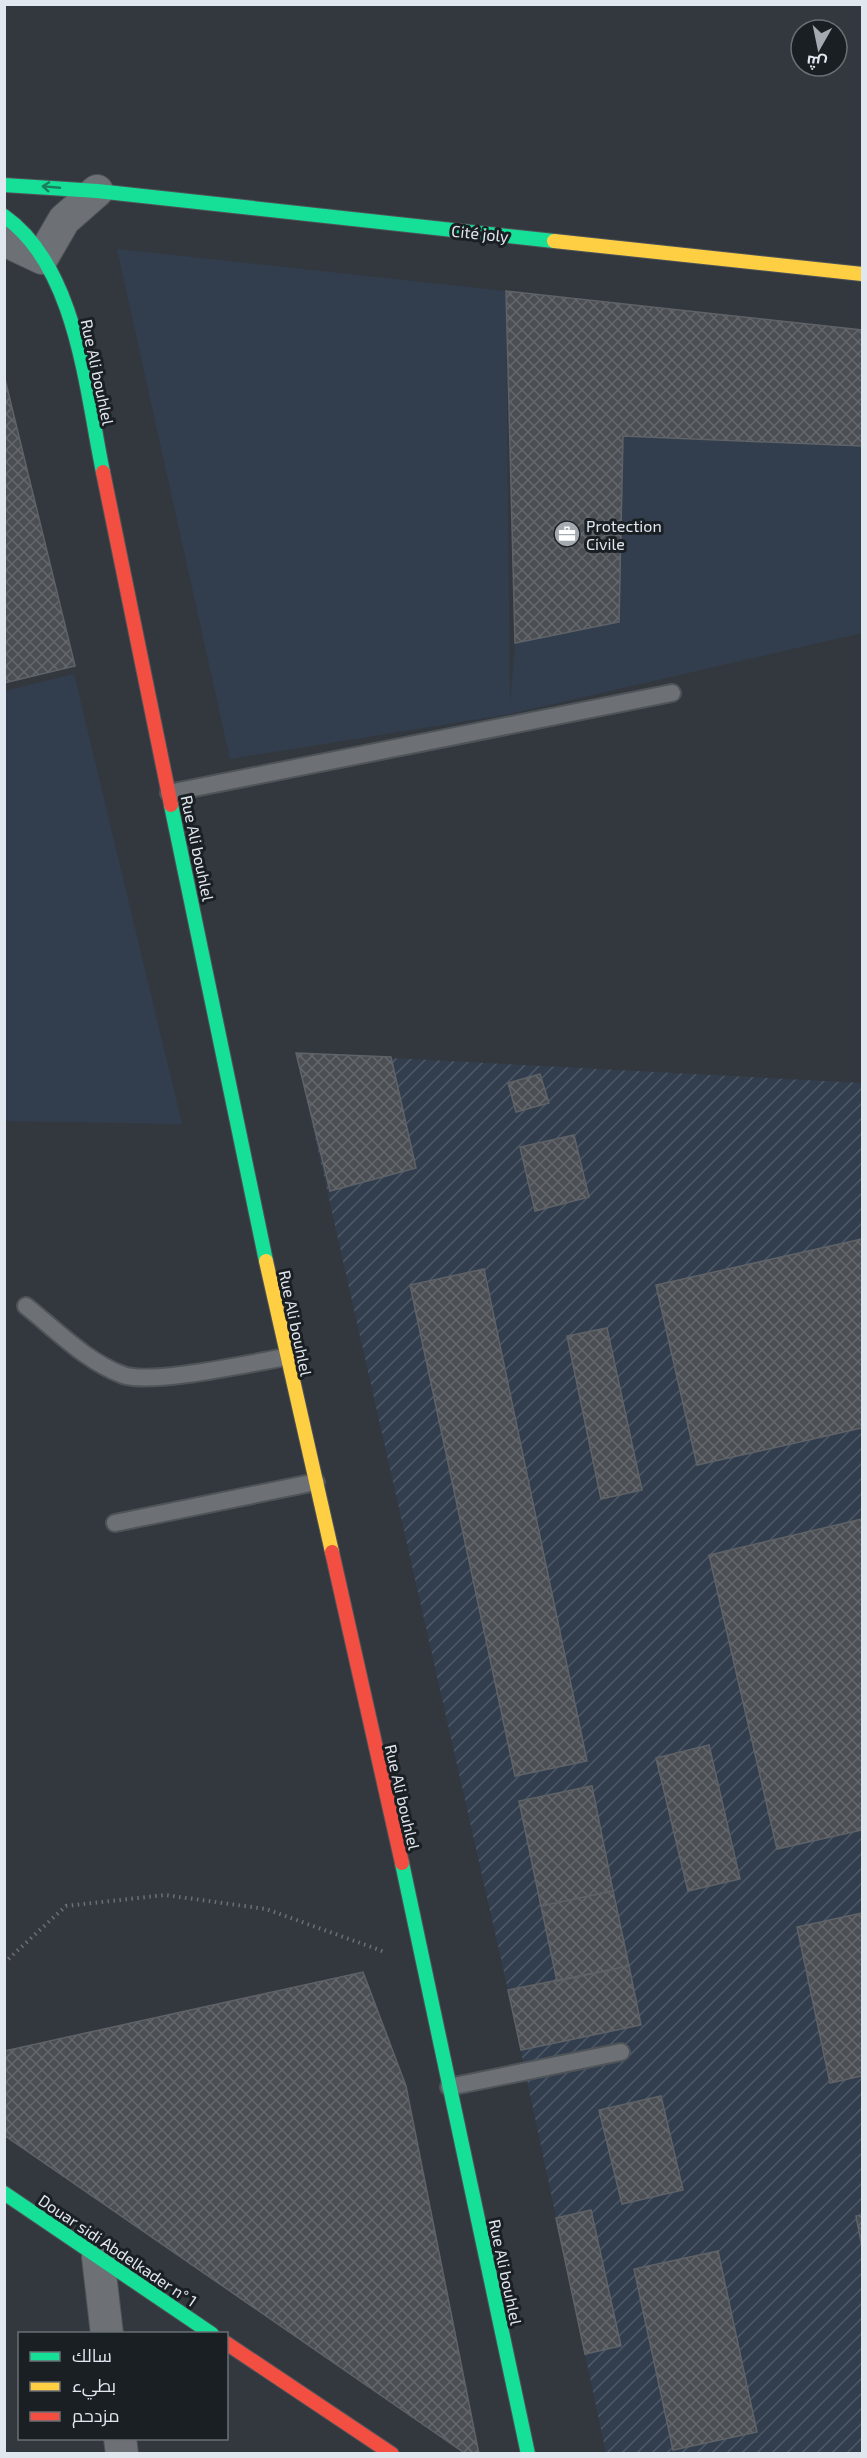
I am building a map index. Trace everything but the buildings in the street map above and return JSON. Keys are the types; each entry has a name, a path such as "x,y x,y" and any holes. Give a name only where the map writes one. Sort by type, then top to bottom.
{"street":[{"name":"Cité joly","path":"4,185 97,191 862,274"},
{"path":"4,240 42,258 64,220 79,204 97,191"},
{"name":"Rue Ali bouhlel","path":"4,216 27,234 42,258 67,310 75,339 286,1357 423,1962 528,2454"},
{"name":"Douar sidi Abdelkader n° 1","path":"4,2193 209,2332"},
{"path":"98,2257 107,2332"},
{"path":"228,2344 392,2454"}],"lane":[{"path":"169,793 672,693"},
{"path":"26,1306 88,1355 125,1376 152,1378 286,1357"},
{"path":"115,1523 316,1482"},
{"path":"449,2087 621,2052"}],"path":[{"path":"4,1963 66,1906 165,1895 266,1909 365,1947 423,1962"}],"shaded area":[{"path":"117,249 506,291 510,704 515,643 619,622 623,436 862,446 862,633 510,714 230,759"},
{"path":"74,674 182,1124 5,1121 5,691"},
{"path":"296,1053 862,1083 862,2453 606,2453 508,1990"}],"traffic: fast":[{"path":"4,185 97,191 554,241"},
{"path":"4,216 29,238 48,266 63,298 83,369 103,472"},
{"path":"171,805 266,1261"},
{"path":"402,1863 528,2454"},
{"path":"4,2193 209,2332"}],"traffic: slow":[{"path":"554,241 862,274"},
{"path":"266,1261 332,1552"}],"traffic: jam":[{"path":"103,472 171,805"},
{"path":"332,1552 402,1863"},
{"path":"228,2344 392,2454"}],"place":[{"name":"Protection Civile","path":"567,534"}]}
